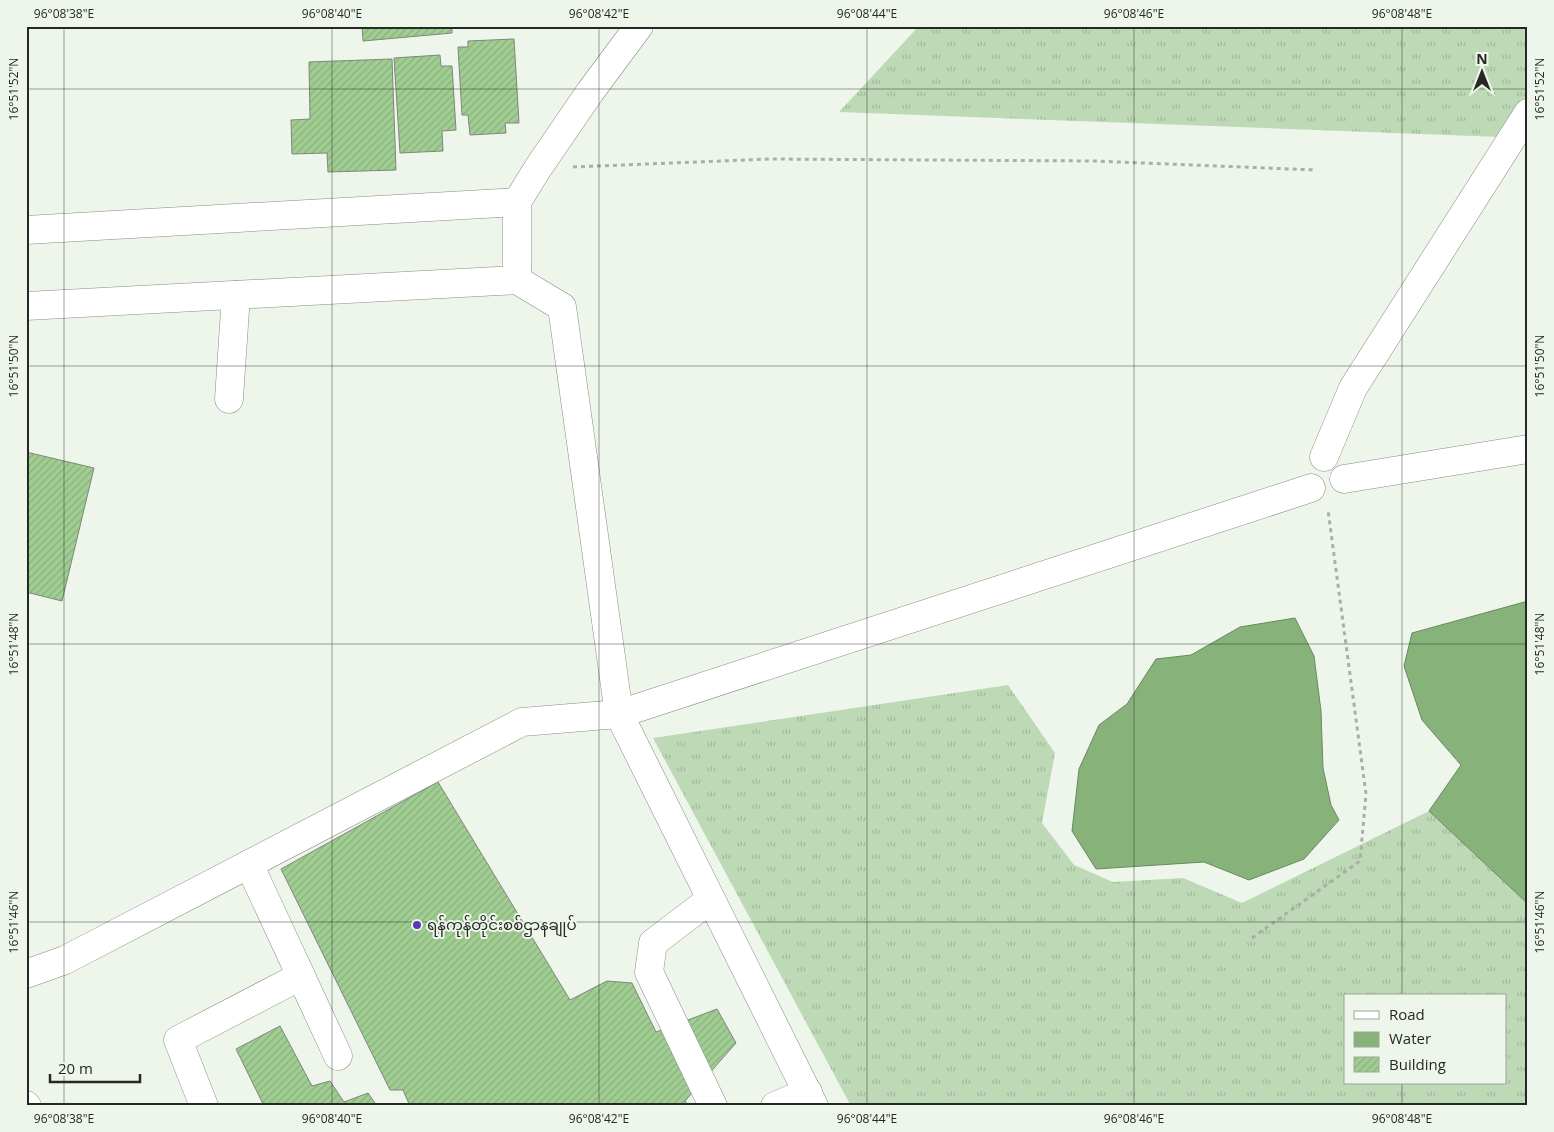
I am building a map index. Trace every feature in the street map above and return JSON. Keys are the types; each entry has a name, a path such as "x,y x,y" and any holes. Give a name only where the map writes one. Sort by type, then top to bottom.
{"lane":[{"path":"518,280 518,202 538,168 638,26"},
{"path":"1327,487 1344,470 1332,458 1324,457 1353,388 1528,113"},
{"path":"26,230 518,202"},
{"path":"26,306 518,280 562,307 618,714 811,1099 775,1106"},
{"path":"229,399 236,295"},
{"path":"26,974 65,960 522,722 618,714 1327,487 1528,449"},
{"path":"249,864 338,1056"},
{"path":"711,899 653,943 649,972 713,1106"},
{"path":"204,1106 178,1040 301,976"}],"path":[{"path":"538,168 770,159 1094,161 1316,170"},
{"path":"1252,938 1360,861 1366,794 1327,487"}],"green space":[{"path":"919,26 1528,26 1528,138 839,112"},
{"path":"1008,685 1055,753 1042,823 1074,865 1113,882 1183,878 1242,903 1429,811 1528,904 1528,1106 851,1106 653,738"}],"water":[{"path":"1528,601 1528,904 1429,811 1461,765 1422,720 1404,666 1412,633"},
{"path":"1295,618 1314,656 1321,711 1323,768 1331,805 1339,820 1304,859 1249,880 1204,862 1096,869 1072,831 1079,769 1099,725 1127,704 1156,659 1191,655 1240,627"}],"building":[{"path":"362,26 452,26 452,33 363,41"},
{"path":"514,39 519,123 505,123 506,133 470,135 468,115 462,115 458,47 468,47 468,41"},
{"path":"440,55 441,66 452,66 456,130 442,131 443,151 400,153 394,58"},
{"path":"392,59 396,170 328,172 327,153 292,154 291,120 310,119 309,62"},
{"path":"26,452 94,468 62,601 26,592"},
{"name":"ရန်ကုန်တိုင်းစစ်ဌာနချုပ်","path":"438,782 570,1000 607,981 632,983 656,1032 717,1009 736,1043 685,1101 689,1106 410,1106 403,1090 390,1090 281,869"},
{"path":"280,1026 312,1086 330,1081 344,1102 368,1093 377,1106 264,1106 236,1049"}],"place":[{"name":"ရန်ကုန်တိုင်းစစ်ဌာနချုပ်","path":"417,925"}]}
